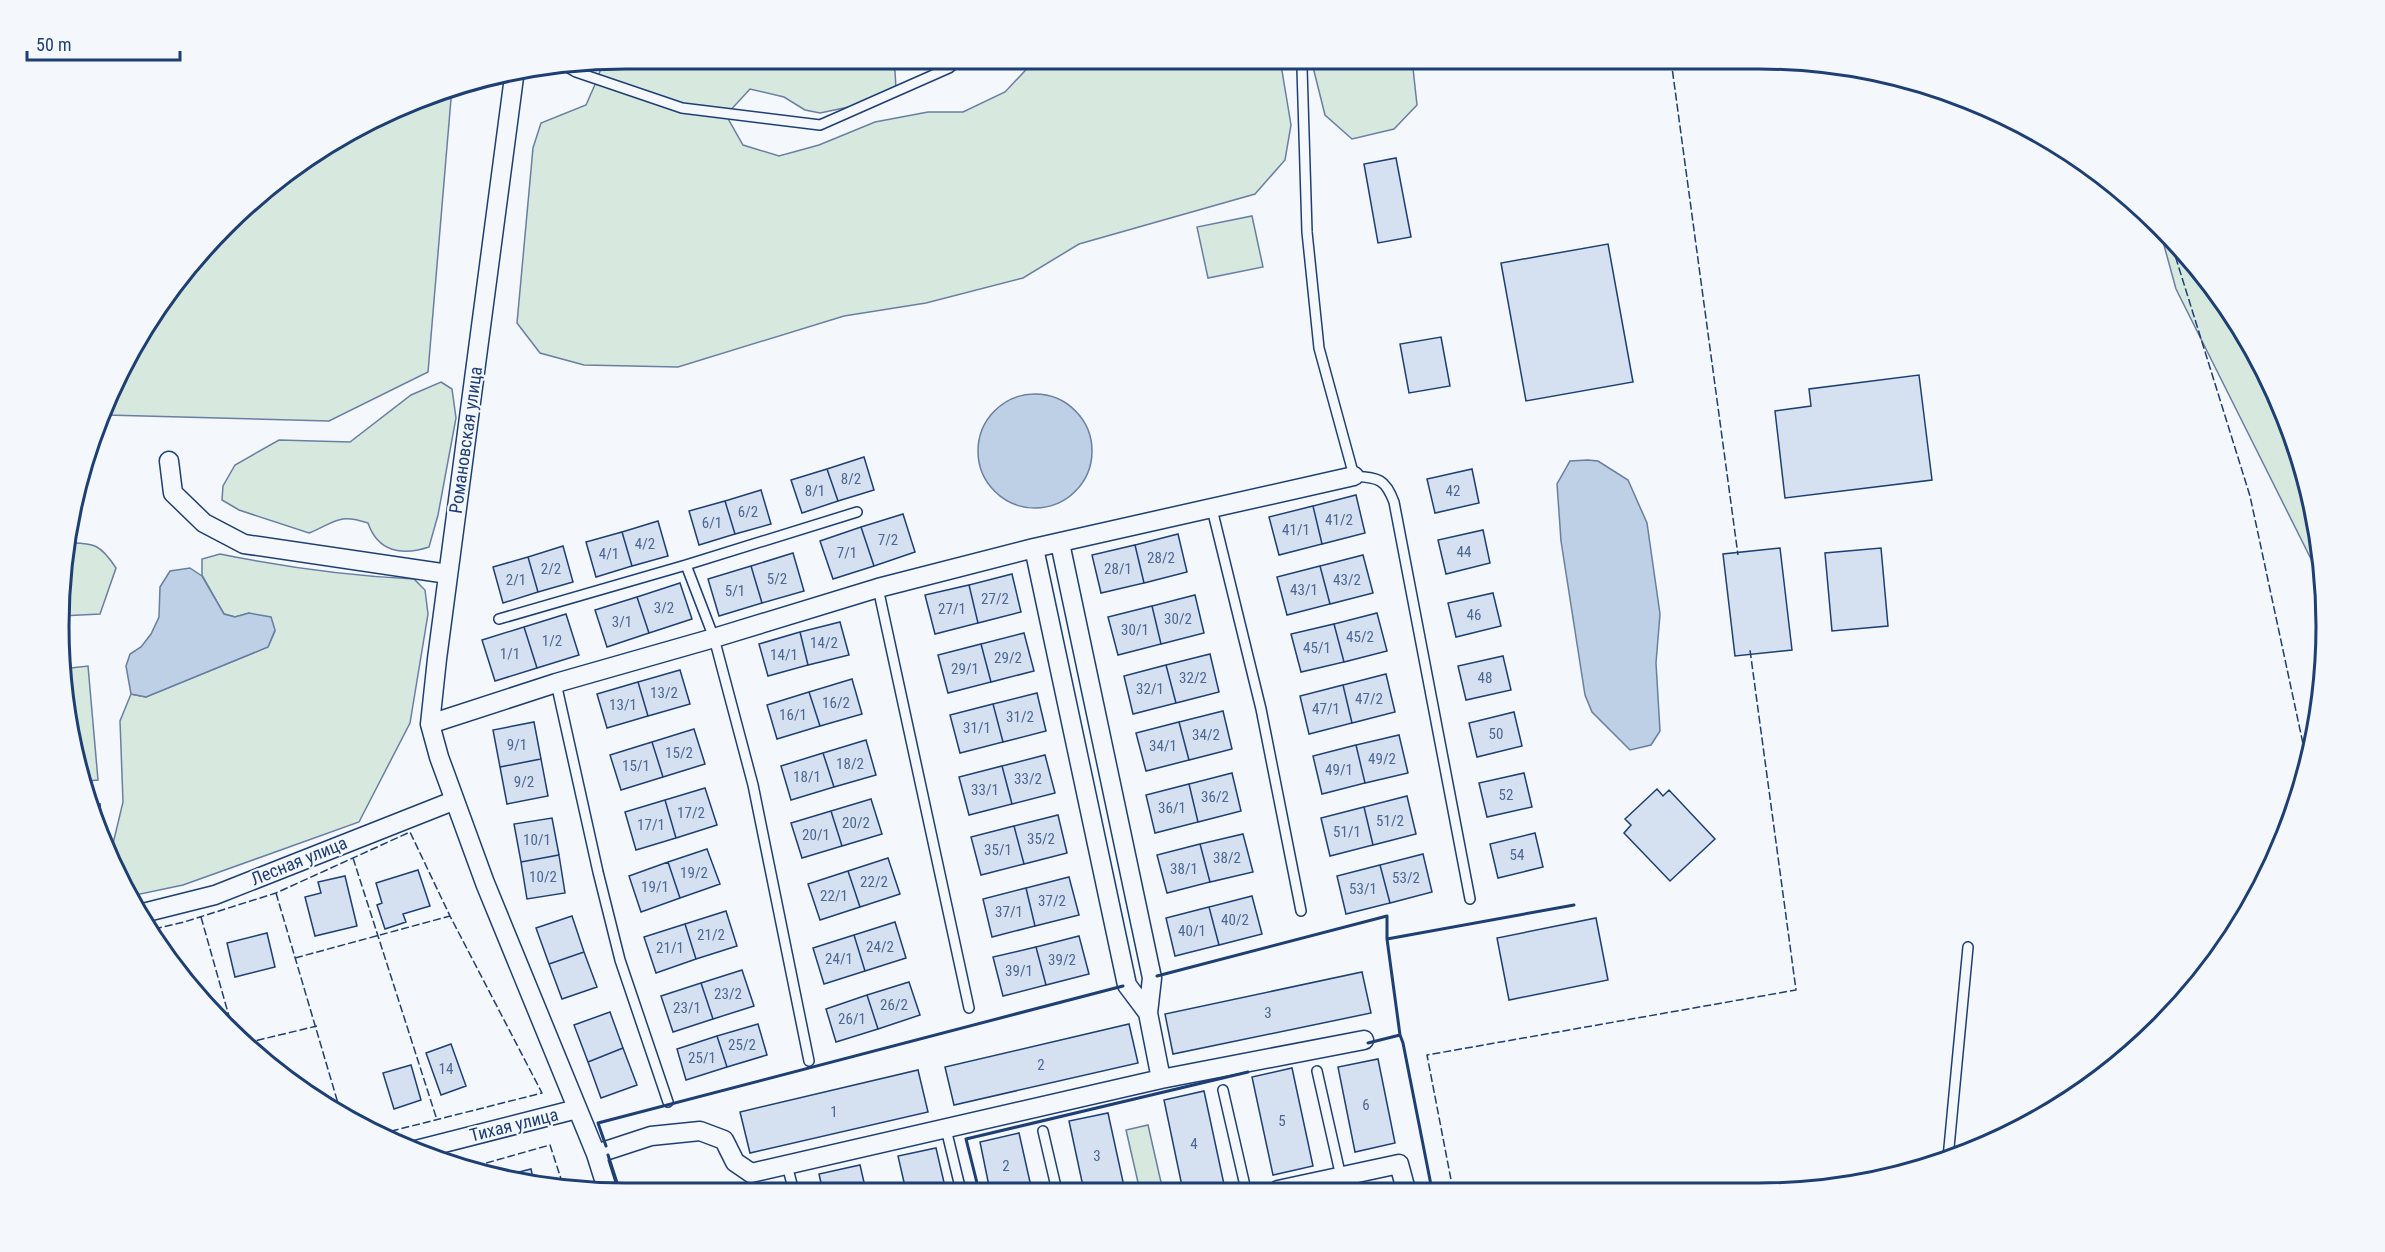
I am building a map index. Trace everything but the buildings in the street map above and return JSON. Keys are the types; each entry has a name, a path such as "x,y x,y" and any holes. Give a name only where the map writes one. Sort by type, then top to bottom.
{"street":[{"name":"Романовская улица","path":"513,81 430,724 453,801 596,1154 605,1182"},
{"path":"169,461 173,493 204,523 244,544 448,574"},
{"path":"430,724 556,683 878,588 1034,548 1354,476"},
{"path":"1060,543 1152,978 1148,1013 1161,1080"},
{"path":"1034,548 1127,985 1148,1013"},
{"path":"1067,700 1092,693"},
{"name":"Лесная улица","path":"149,912 215,895 453,801"},
{"path":"1104,871 1129,864"},
{"path":"596,1154 651,1136 700,1131 724,1140 735,1162 751,1173 1161,1080 1364,1040"},
{"name":"Тихая улица","path":"429,1147 577,1109"},
{"path":"1312,1183 1399,1164 1404,1183"}],"lane":[{"path":"575,72 682,108 820,125 947,69"},
{"path":"1302,69 1307,232 1319,348 1354,476 1374,477 1387,486 1394,502 1470,899"},
{"path":"1212,509 1261,710 1301,911"},
{"path":"499,619 858,512"},
{"path":"686,565 714,638 753,785 809,1061"},
{"path":"878,588 969,1008"},
{"path":"556,683 620,960 668,1102"},
{"path":"1949,1149 1968,947"},
{"path":"1317,1071 1341,1177"},
{"path":"1223,1090 1244,1183"},
{"path":"946,1129 959,1183"},
{"path":"1043,1131 1055,1183"},
{"path":"787,1165 792,1183"}],"shaded area":[{"path":"894,69 896,89 863,104 820,113 805,110 784,97 750,89 726,115 743,145 779,156 819,145 875,122 928,112 963,112 1005,92 1027,69 1282,69 1291,125 1285,160 1255,194 1079,244 1023,278 926,303 844,316 678,367 584,365 540,353 517,323 533,148 541,123 586,105 600,70"},
{"path":"1314,69 1413,69 1417,105 1394,129 1352,139 1325,115"},
{"path":"451,98 428,372 329,421 110,415 126,380 163,317 184,287 232,232 287,184 347,144 413,111"},
{"path":"1252,216 1263,267 1208,278 1197,227"},
{"path":"2163,243 2201,287 2222,317 2259,380 2274,413 2297,482 2312,561 2176,289"},
{"path":"441,382 452,389 456,418 438,515 429,547 409,551 392,549 378,540 368,523 350,519 337,520 309,533 239,510 222,500 223,486 235,465 279,440 350,442 411,395"},
{"path":"76,543 96,546 106,554 116,568 100,614 69,616"},
{"path":"220,554 317,570 414,579 425,590 428,614 410,723 359,822 183,885 139,894 113,844 123,802 120,721 131,694 146,697 268,647 275,631 249,613 235,617 224,614 202,575 202,559"},
{"path":"88,666 98,780 91,781 88,770 80,735 71,668"},
{"path":"1148,1125 1161,1183 1138,1183 1126,1130"}],"water":[{"path":"1035,394 1057,398 1075,411 1088,429 1092,451 1088,473 1075,491 1057,504 1035,508 1013,504 995,491 982,473 978,451 982,429 995,411 1013,398"},
{"path":"1570,461 1598,461 1628,480 1647,523 1660,614 1656,663 1660,731 1651,745 1630,750 1592,712 1585,695 1561,541 1557,484"},
{"path":"190,568 202,576 224,614 235,617 249,613 271,617 275,630 268,647 146,697 131,694 126,666 130,654 141,647 151,634 159,617 160,587 170,571"}],"fence":[{"path":"1672,69 1738,555"},
{"path":"2175,256 2250,496 2303,744"},
{"path":"1452,1183 1427,1055 1796,990 1750,650"},
{"path":"159,928 276,893 410,832 450,916 542,1093 391,1131"},
{"path":"353,858 437,1120"},
{"path":"276,893 338,1102"},
{"path":"295,958 450,916"},
{"path":"201,917 229,1017"},
{"path":"255,1041 317,1026"},
{"path":"482,1164 550,1145 561,1179"}],"wall":[{"path":"1387,939 1574,905"},
{"path":"1157,976 1387,916 1387,939 1400,1035 1431,1183"},
{"path":"606,1146 598,1123 1123,986"},
{"path":"1368,1043 1400,1035"},
{"path":"977,1183 966,1139 1248,1072"},
{"path":"608,1155 617,1183"}]}
